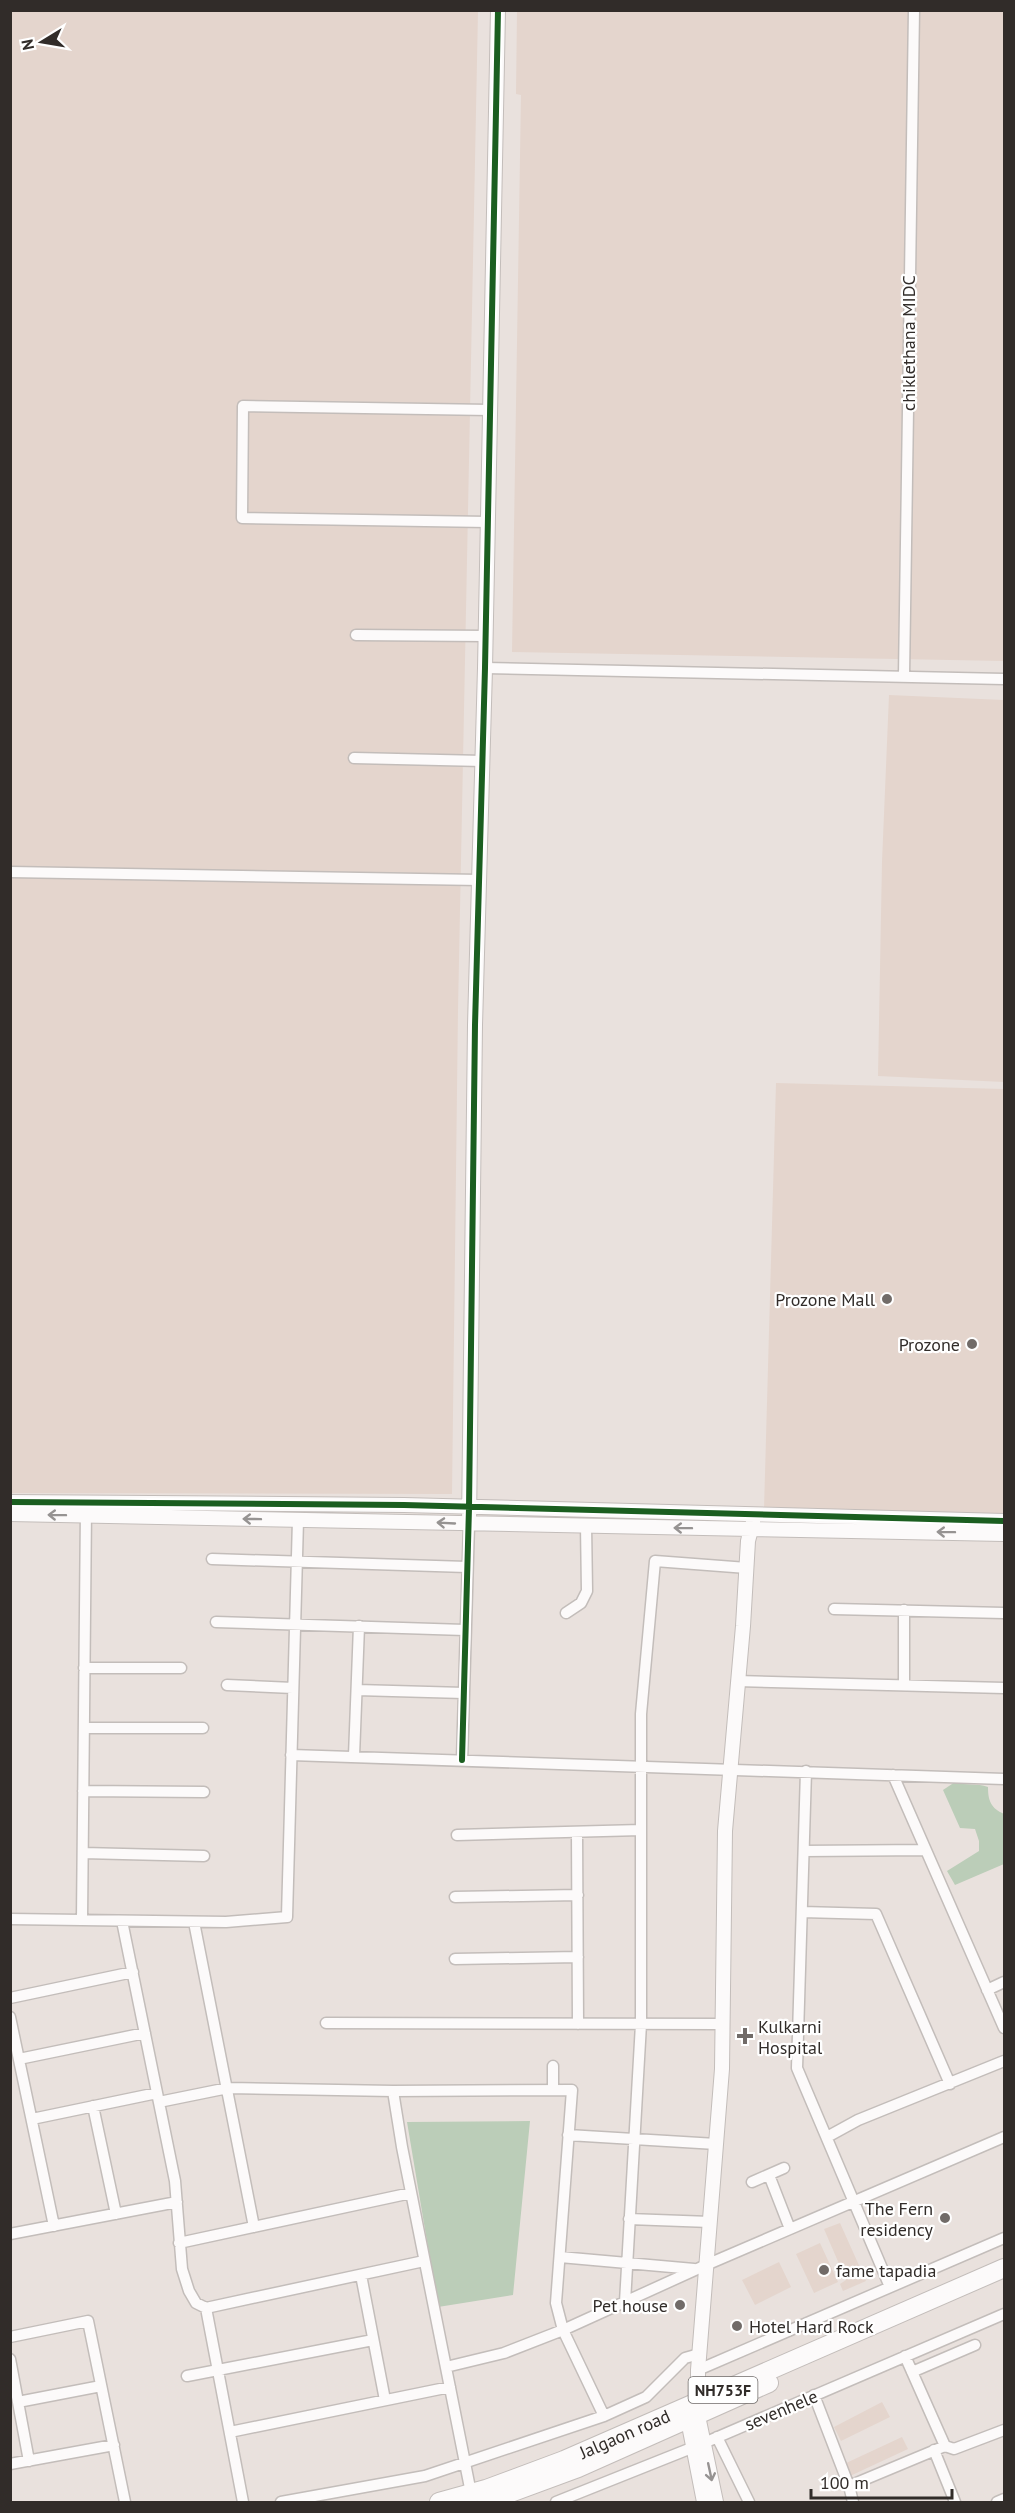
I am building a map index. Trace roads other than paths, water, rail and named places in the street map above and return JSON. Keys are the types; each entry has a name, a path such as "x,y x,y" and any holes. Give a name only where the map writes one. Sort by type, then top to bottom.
{"highway":[{"name":"Jalgaon road","path":"695,2412 1005,2268"},
{"name":"Jalgaon road","path":"439,2502 478,2498 564,2460 695,2412 1005,2282"}],"street":[{"path":"462,1760 469,1524 475,1025 486,636 498,10"},
{"name":"chiklethana MIDC","path":"904,676 914,10"},
{"path":"488,522 242,518 243,406 490,410"},
{"path":"356,635 486,636"},
{"path":"485,668 1005,679"},
{"path":"354,758 483,761"},
{"path":"10,873 480,880"},
{"path":"10,1502 86,1509 298,1520 747,1526 1005,1534"},
{"path":"10,1514 255,1503 469,1508 747,1526 1005,1521"},
{"path":"82,1920 86,1509"},
{"path":"10,1919 226,1922 287,1917 298,1520"},
{"path":"566,1613 581,1603 585,1596 586,1525"},
{"path":"704,2502 695,2412 701,2267 710,2222 722,2069 725,1831 747,1568 747,1526"},
{"path":"212,1559 467,1567"},
{"path":"625,2302 640,2024 641,1714 655,1561 747,1568"},
{"path":"834,1609 1005,1613"},
{"path":"904,1610 904,1685"},
{"path":"216,1622 465,1630"},
{"path":"354,1756 359,1626"},
{"path":"84,1668 182,1668"},
{"path":"737,1681 1005,1688"},
{"path":"227,1685 293,1688"},
{"path":"357,1690 464,1693"},
{"path":"84,1728 203,1728"},
{"path":"291,1755 1005,1779"},
{"path":"806,1772 798,2068 890,2287"},
{"path":"893,1775 1005,2028"},
{"path":"83,1791 204,1792"},
{"path":"457,1835 641,1830"},
{"path":"577,1832 578,2024"},
{"path":"804,1851 926,1850"},
{"path":"83,1853 204,1856"},
{"path":"455,1897 578,1895"},
{"path":"802,1912 876,1914 950,2084"},
{"path":"122,1921 177,2202 182,2269 189,2291 196,2303 206,2308 424,2261"},
{"path":"194,1922 254,2227"},
{"path":"455,1959 578,1958"},
{"path":"10,1998 133,1972"},
{"path":"987,1990 1005,1982"},
{"path":"10,2017 54,2226"},
{"path":"326,2023 722,2024"},
{"path":"19,2059 145,2033"},
{"path":"827,2137 858,2120 1005,2061"},
{"path":"553,2066 553,2090"},
{"path":"32,2119 93,2106 228,2088 393,2091 572,2090 556,2303 563,2330 604,2416"},
{"path":"393,2091 424,2261 465,2463 478,2498"},
{"path":"93,2106 116,2214"},
{"path":"568,2134 716,2144"},
{"path":"446,2367 504,2353 563,2330 701,2267 1005,2137"},
{"path":"752,2182 784,2168"},
{"path":"769,2175 790,2229"},
{"path":"179,2243 411,2193"},
{"path":"10,2234 177,2202"},
{"path":"629,2219 710,2222"},
{"path":"698,2370 1005,2238"},
{"path":"560,2257 701,2267"},
{"path":"361,2275 385,2400"},
{"path":"206,2308 243,2502"},
{"name":"sevenhele","path":"556,2502 698,2445 1005,2314"},
{"path":"10,2337 87,2321 125,2502"},
{"path":"187,2376 373,2340"},
{"path":"912,2372 975,2345"},
{"path":"281,2502 425,2476 604,2416 646,2397 684,2358 699,2354"},
{"path":"905,2356 945,2446"},
{"path":"10,2359 29,2461"},
{"path":"18,2402 101,2386"},
{"path":"230,2432 450,2387"},
{"path":"814,2395 853,2502"},
{"path":"849,2486 945,2446 954,2449 1005,2430"},
{"path":"717,2437 749,2502"},
{"path":"10,2464 114,2445"},
{"path":"698,2445 716,2502"},
{"path":"934,2450 955,2502"},
{"path":"997,2502 1005,2499"}],"place":[{"name":"Prozone Mall","path":"887,1299"},
{"name":"Prozone","path":"972,1344"},
{"name":"Kulkarni Hospital","path":"745,2036"},
{"name":"The Fern residency","path":"945,2218"},
{"name":"fame tapadia","path":"824,2270"},
{"name":"Pet house","path":"680,2305"},
{"name":"Hotel Hard Rock","path":"737,2326"}]}
